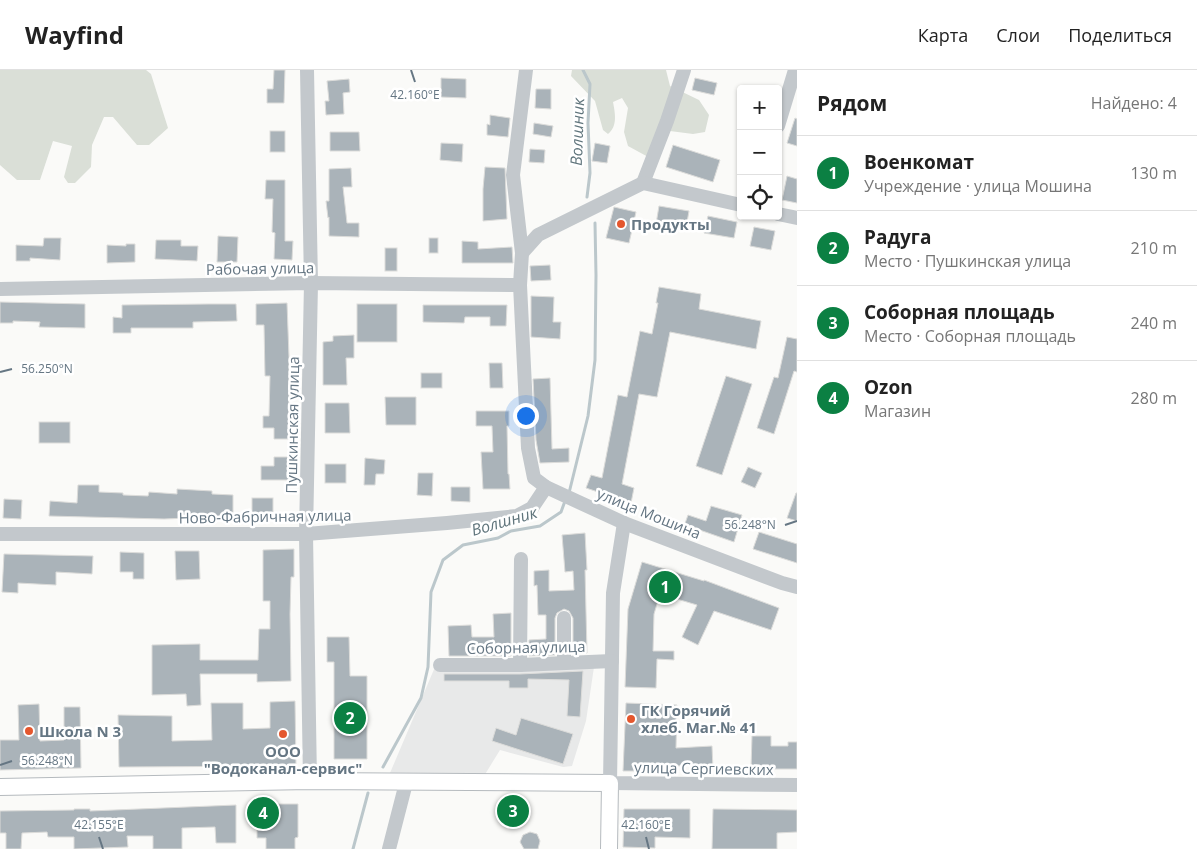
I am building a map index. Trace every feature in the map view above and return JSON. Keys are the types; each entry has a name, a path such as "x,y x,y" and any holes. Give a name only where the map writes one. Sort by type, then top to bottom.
{"main road":[{"path":"0,788 310,782 610,783 609,849"}],"street":[{"name":"Пушкинская улица","path":"307,70 311,283 306,534 310,782"},
{"path":"526,70 513,175 522,253 520,285 528,448 534,478 546,487"},
{"path":"643,183 684,70"},
{"path":"782,113 795,70"},
{"path":"522,253 538,235 643,183 737,204"},
{"path":"782,215 797,218"},
{"name":"Рабочая улица","path":"0,289 311,283 520,285"},
{"name":"Ново-Фабричная улица","path":"0,534 306,534 516,516 532,508 546,487"},
{"name":"улица Мошина","path":"546,487 624,523 797,587"},
{"path":"610,783 613,593 624,523"},
{"path":"520,665 521,559"},
{"path":"564,618 564,663"},
{"name":"Соборная улица","path":"440,665 612,662"},
{"path":"389,849 406,783"},
{"name":"улица Сергиевских","path":"610,783 797,785"}],"shaded area":[{"path":"0,70 146,70 151,74 168,128 149,145 137,145 113,117 104,117 92,145 91,167 75,183 68,183 64,177 72,146 53,141 40,180 17,180 0,165"},
{"path":"572,70 666,70 670,86 699,100 709,115 705,132 693,134 670,131 650,158 628,146 624,132 628,108 622,98 613,102 615,123 608,134 603,130 595,101 571,76"},
{"path":"435,667 594,667 586,721 572,766 563,767 500,750 484,776 390,773"}],"building":[{"path":"274,70 285,70 284,103 267,103 267,89 273,89"},
{"path":"441,78 466,79 466,98 441,97"},
{"path":"695,78 717,83 714,95 692,90"},
{"path":"349,79 350,92 343,93 344,114 326,115 325,101 329,101 327,81"},
{"path":"536,89 551,89 551,109 535,108"},
{"path":"490,115 510,118 508,137 487,135 487,124 490,125"},
{"path":"795,118 797,119 797,146 787,143"},
{"path":"534,123 553,126 551,137 533,134"},
{"path":"270,131 285,131 285,152 270,152"},
{"path":"330,132 359,132 360,151 330,151"},
{"path":"441,143 463,144 462,162 440,160"},
{"path":"595,143 610,146 607,163 592,161"},
{"path":"673,145 720,160 713,182 666,167"},
{"path":"530,149 545,150 544,163 529,162"},
{"path":"485,167 505,168 507,219 483,221"},
{"path":"351,168 352,187 343,187 347,223 359,223 359,237 329,236 329,217 326,201 329,201 329,169"},
{"path":"787,176 797,179 797,203 782,200"},
{"path":"266,180 285,180 285,241 293,241 292,260 274,259 275,233 272,232 273,199 265,199"},
{"path":"659,206 689,211 686,228 656,224"},
{"path":"614,207 636,212 629,243 606,238"},
{"path":"708,216 737,222 734,238 704,233"},
{"path":"754,227 775,231 771,250 750,246"},
{"path":"218,236 238,237 237,262 217,262"},
{"path":"44,238 61,238 60,260 30,258 30,261 16,261 16,245 43,246"},
{"path":"429,238 438,238 438,253 429,253"},
{"path":"156,240 181,240 181,246 198,246 197,261 155,259"},
{"path":"462,241 478,242 478,249 512,247 513,263 462,263"},
{"path":"126,244 135,244 135,262 107,263 107,245 126,246"},
{"path":"385,248 397,248 397,271 385,271"},
{"path":"550,265 551,280 531,281 530,266"},
{"path":"659,287 701,294 699,309 761,321 756,349 670,332 657,397 639,394 622,484 634,488 631,503 586,488 591,475 602,478 618,395 627,397 640,331 652,334"},
{"path":"531,296 554,297 553,322 561,322 560,339 531,337"},
{"path":"0,302 85,304 85,328 39,327 40,322 13,321 13,323 0,323"},
{"path":"287,303 289,439 274,439 274,428 263,428 263,416 269,416 270,376 265,376 264,325 256,325 256,304"},
{"path":"236,304 237,321 193,322 193,328 131,328 131,333 113,333 113,317 122,318 122,305"},
{"path":"357,304 397,304 397,342 357,342"},
{"path":"423,305 507,305 506,326 490,326 490,317 465,317 464,323 423,322"},
{"path":"354,335 354,358 346,358 347,385 323,385 323,342 333,341 333,336"},
{"path":"787,337 797,339 797,372 794,371 774,434 757,428 774,377 778,378"},
{"path":"489,363 502,363 503,388 490,388"},
{"path":"421,373 442,373 442,388 421,388"},
{"path":"726,376 752,384 722,475 696,466"},
{"path":"550,378 552,449 569,448 569,462 540,463 536,440 533,379"},
{"path":"385,397 416,397 416,425 386,425"},
{"path":"325,403 349,403 350,433 325,433"},
{"path":"476,411 509,411 509,426 507,426 510,489 483,489 481,452 493,452 492,426 476,426"},
{"path":"39,422 70,422 70,443 39,443"},
{"path":"274,457 290,457 290,480 261,480 261,466 274,466"},
{"path":"365,458 385,460 384,474 376,474 375,485 364,485"},
{"path":"325,464 346,464 346,483 325,483"},
{"path":"748,467 762,473 755,488 741,482"},
{"path":"418,473 433,473 432,496 417,495"},
{"path":"78,485 99,485 99,492 123,493 123,495 148,496 149,492 177,494 177,489 212,491 212,494 233,495 233,518 189,515 188,518 164,519 49,516 50,501 77,503"},
{"path":"451,487 470,487 470,502 451,501"},
{"path":"797,493 797,521 787,518"},
{"path":"252,498 273,498 273,518 252,518"},
{"path":"4,499 22,500 21,519 3,518"},
{"path":"711,506 742,515 734,542 694,528 693,533 683,529 688,515 706,521"},
{"path":"759,532 797,544 797,563 753,549"},
{"path":"585,533 587,653 573,654 573,618 569,611 564,609 557,613 555,618 555,655 529,656 529,640 546,639 546,615 538,615 537,585 534,586 534,571 549,570 549,591 574,590 573,571 565,572 562,535"},
{"path":"294,549 294,577 291,577 290,614 291,681 257,682 257,674 200,674 201,705 187,706 186,694 152,695 152,645 200,644 200,660 258,660 259,629 270,629 270,601 263,601 263,550"},
{"path":"175,551 199,551 200,579 176,580"},
{"path":"120,552 144,553 144,579 133,579 133,572 120,572"},
{"path":"4,554 93,556 92,574 56,572 56,585 18,583 18,593 2,592"},
{"path":"642,562 704,580 779,608 771,630 714,611 698,645 682,637 697,605 660,594 654,614 653,651 674,651 674,660 657,659 656,688 625,687 628,609"},
{"path":"511,613 511,656 449,656 448,626 471,625 472,637 494,637 493,614"},
{"path":"327,637 349,637 350,676 367,676 367,759 334,759 334,662 327,662"},
{"path":"583,671 580,717 567,716 569,680 528,679 528,688 509,688 509,681 444,681 444,674 520,674"},
{"path":"295,701 296,766 119,767 118,715 172,716 172,741 212,740 211,703 243,703 243,729 270,728 270,702"},
{"path":"626,703 677,705 676,748 712,746 713,769 698,769 698,765 654,767 654,771 623,771"},
{"name":"Школа N 3","path":"39,704 40,741 64,740 64,707 80,707 81,768 0,770 0,740 19,740 18,705"},
{"path":"521,718 573,734 563,764 492,741 496,728 516,735"},
{"path":"752,736 771,736 771,746 788,746 788,742 797,742 797,769 751,769"},
{"path":"257,804 298,804 298,837 295,838 295,849 266,849 266,838 257,838"},
{"path":"236,805 236,843 216,843 215,827 182,828 182,849 153,849 153,836 127,836 128,847 74,849 74,837 48,837 47,832 22,833 21,849 6,849 6,833 0,833 0,811 90,809 90,811"},
{"path":"624,809 690,809 690,838 655,837 655,848 623,847"},
{"path":"713,809 797,810 797,832 777,833 777,849 712,849"},
{"path":"530,832 537,834 540,841 538,849 524,849 520,842 523,835"}],"waterway":[{"name":"Волшник","path":"583,70 590,84 588,123 590,173 587,197"},
{"name":"Волшник","path":"569,493 588,416 595,360 595,223"},
{"name":"Волшник","path":"383,767 421,698 428,667 431,592 443,560 463,545 498,538 511,531 540,526 561,512 565,501"},
{"name":"Волшник","path":"353,849 368,793"}],"place":[{"name":"Продукты","path":"621,224"},
{"name":"Военкомат","path":"665,587"},
{"name":"Радуга","path":"350,718"},
{"name":"ГК Горячий хлеб. Маг.№ 41","path":"631,719"},
{"name":"Школа N 3","path":"29,731"},
{"name":"ООО \"Водоканал-сервис\"","path":"283,734"},
{"name":"Соборная площадь","path":"513,811"},
{"name":"Ozon","path":"263,813"}]}
